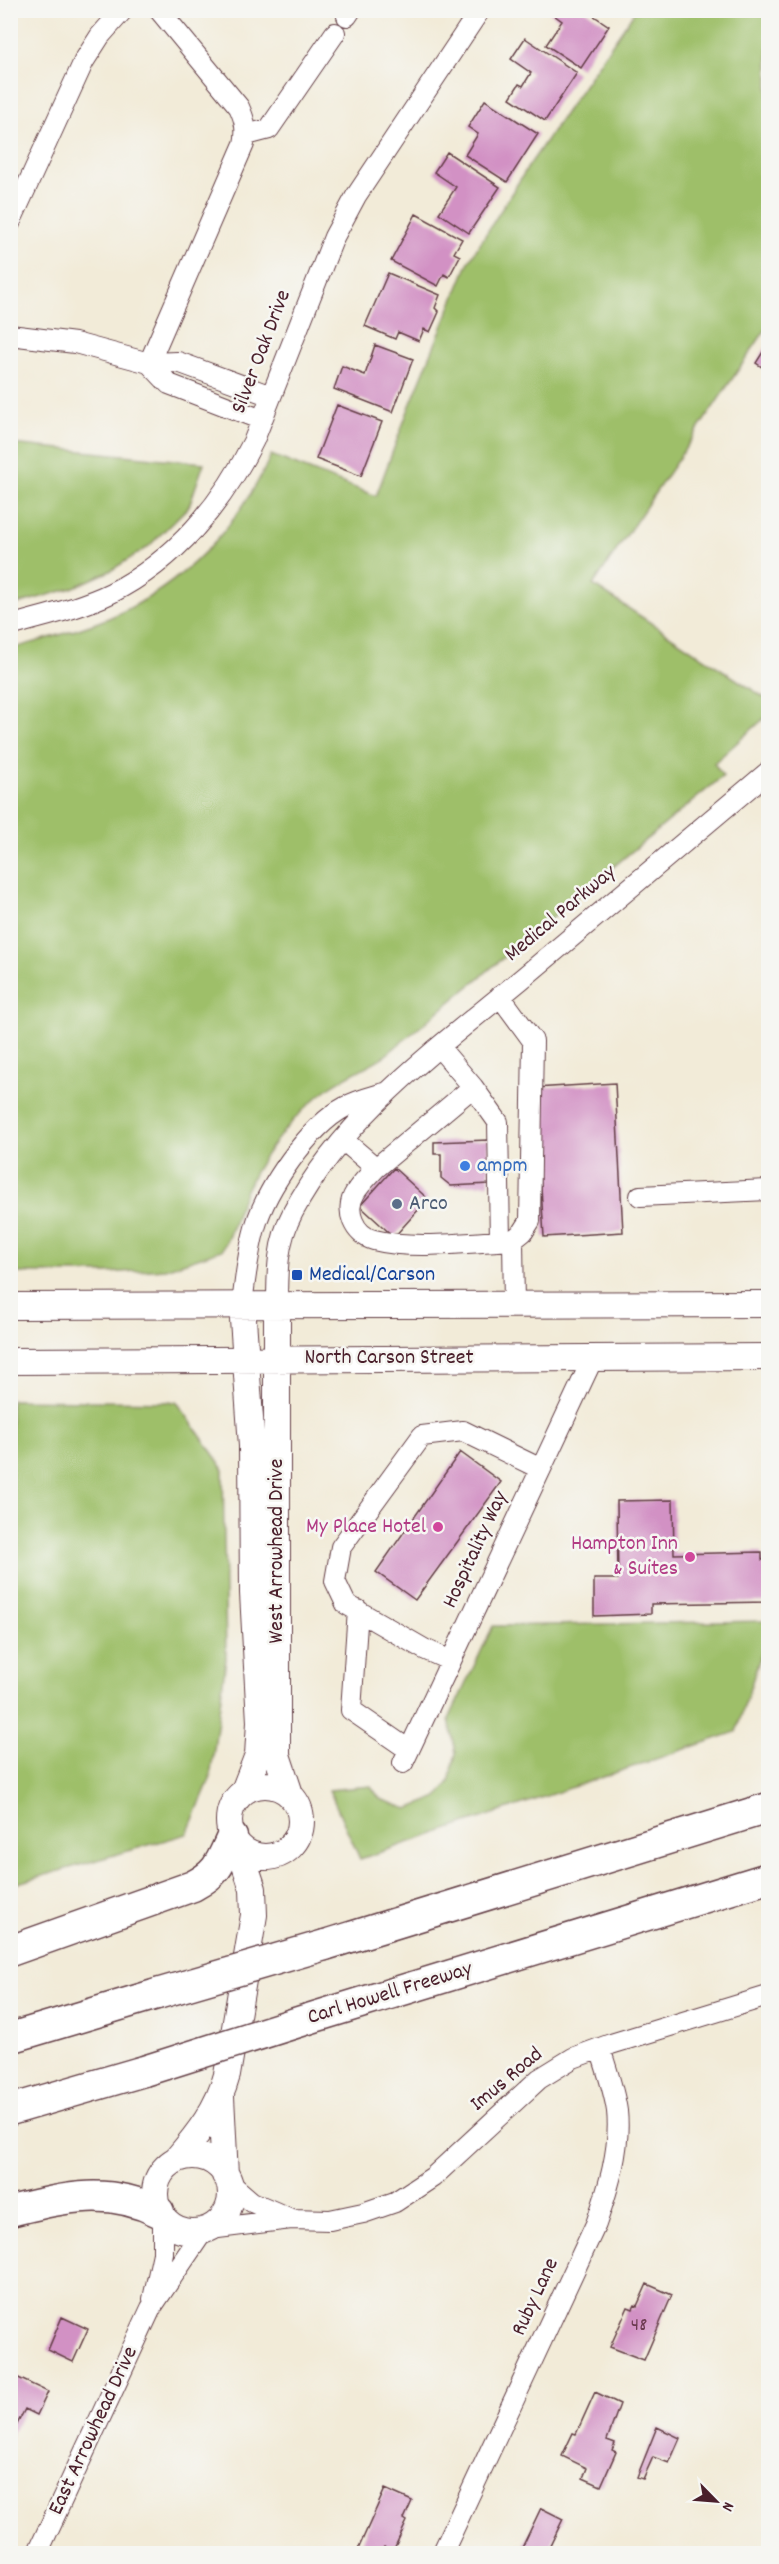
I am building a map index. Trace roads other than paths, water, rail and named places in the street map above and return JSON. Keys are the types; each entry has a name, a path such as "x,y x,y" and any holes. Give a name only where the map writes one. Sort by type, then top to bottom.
{"highway":[{"path":"10,2038 324,1946 768,1808"},
{"path":"10,1951 192,1886 210,1876 236,1842"},
{"name":"Carl Howell Freeway","path":"10,2110 144,2071 768,1878"},
{"path":"10,2211 49,2202 108,2195 127,2199 161,2216"}],"main road":[{"path":"10,1306 768,1304"},
{"name":"West Arrowhead Drive","path":"242,1305 252,1446 253,1593 260,1722 258,1755 243,1791"},
{"name":"West Arrowhead Drive","path":"277,1305 277,1755 290,1794"},
{"name":"North Carson Street","path":"10,1361 768,1357"},
{"path":"221,2097 198,2133 176,2160 162,2171 155,2187 156,2206 161,2216 180,2231 196,2233 207,2230 223,2218 230,2201 221,2097 239,2010 254,1915 253,1889 229,1816 232,1804 243,1791 262,1784 275,1785 290,1794 300,1810 302,1823 296,1841 285,1852 254,1915"},
{"path":"236,1842 255,1856 271,1857 285,1852"},
{"path":"176,2160 189,2156 204,2158 222,2169 227,2179"}],"street":[{"path":"10,223 84,61 100,36 123,10"},
{"path":"149,363 246,135 246,125 239,107 159,10"},
{"name":"Silver Oak Drive","path":"10,626 111,592 153,566 191,533 220,499 240,468 262,420 334,237 356,196 480,10"},
{"path":"246,135 269,129 335,33"},
{"path":"10,335 75,343 149,363 178,362 271,396"},
{"path":"149,363 170,384 262,420"},
{"name":"Medical Parkway","path":"277,1305 277,1261 282,1238 306,1189 325,1161 384,1093 768,772"},
{"path":"472,1087 376,1168 353,1194 349,1212 351,1220 362,1235 374,1240 411,1244 506,1241 523,1232 530,1221 533,1041 500,996"},
{"path":"440,1047 498,1122 506,1241 514,1305"},
{"name":"Medical Parkway","path":"242,1305 256,1225 275,1184 324,1122 345,1107 384,1093"},
{"path":"343,1140 376,1168"},
{"path":"640,1196 768,1190"},
{"name":"Hospitality Way","path":"358,1610 351,1710 406,1756 593,1358"},
{"path":"451,1661 424,1649 346,1604 335,1581 341,1547 422,1436 463,1431 541,1469"},
{"name":"Imus Road","path":"207,2230 291,2219 330,2220 363,2213 395,2202 433,2177 539,2079 573,2058 768,1996"},
{"name":"Ruby Lane","path":"442,2553 596,2224 608,2190 615,2153 617,2111 600,2048"},
{"name":"Imus Road","path":"227,2179 252,2202 291,2219"},
{"name":"East Arrowhead Drive","path":"151,2308 163,2253 161,2216"},
{"name":"East Arrowhead Drive","path":"37,2553 151,2308 207,2230"}],"place":[{"name":"ampm","path":"465,1166"},
{"name":"Arco","path":"397,1204"},
{"name":"Medical/Carson","path":"297,1275"},
{"name":"My Place Hotel","path":"438,1527"},
{"name":"Hampton Inn & Suites","path":"690,1557"}]}
